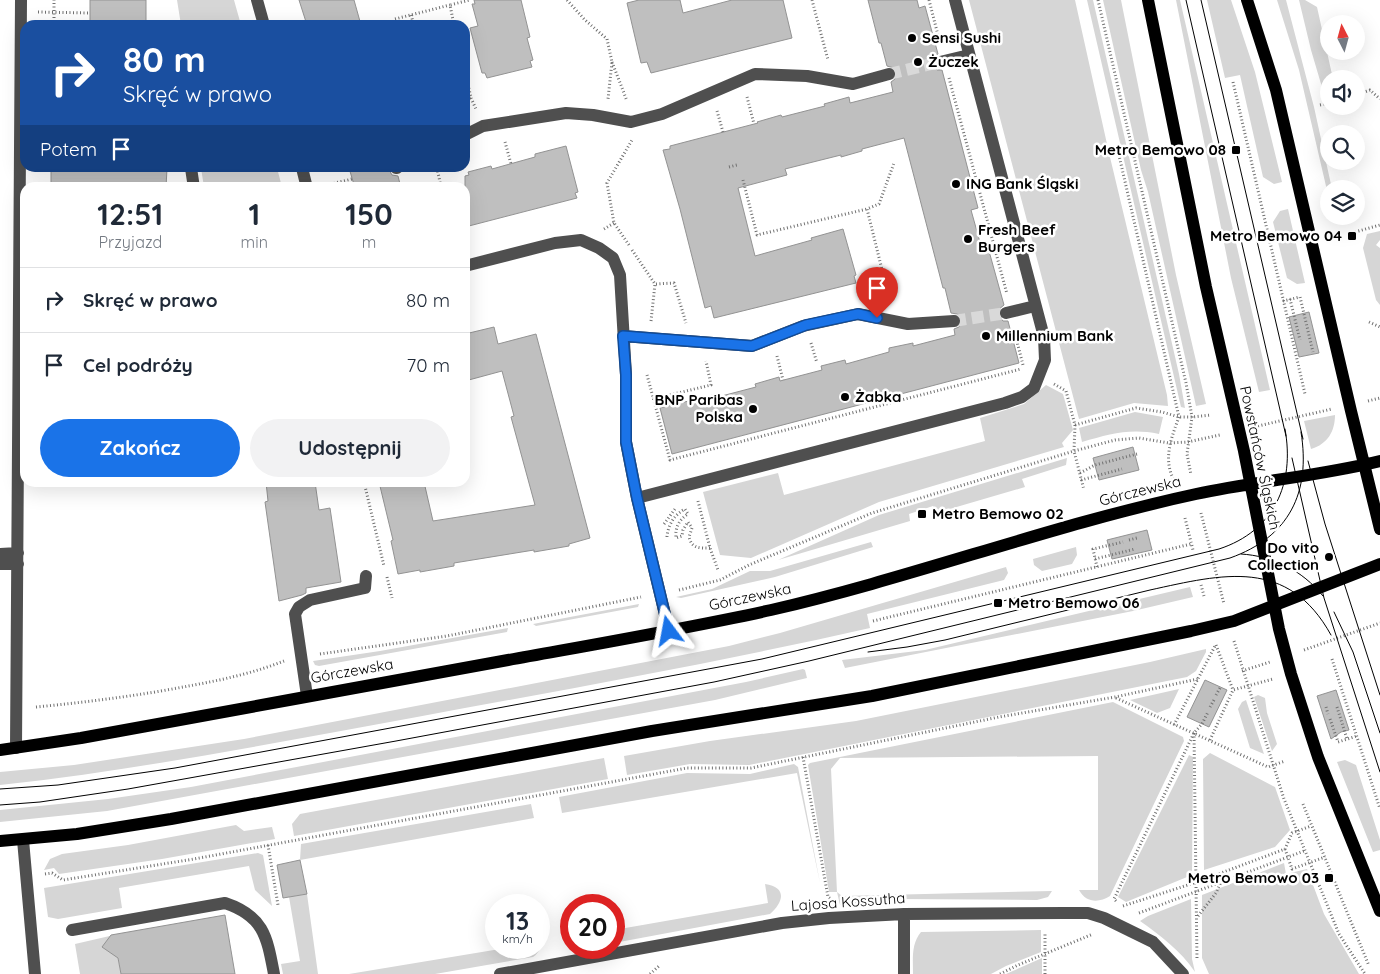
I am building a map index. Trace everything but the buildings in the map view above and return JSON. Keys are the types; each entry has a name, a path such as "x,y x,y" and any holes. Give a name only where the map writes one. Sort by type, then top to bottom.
{"main road":[{"name":"Powstańców Śląskich","path":"1148,0 1206,287 1244,451 1274,606 1291,674 1318,757 1380,911"},
{"path":"1248,0 1276,90 1380,529"},
{"name":"Górczewska","path":"0,750 81,738 669,631 771,610 866,586 1119,512 1196,494 1380,461"},
{"path":"0,841 77,834 171,819 652,731 901,691 1191,631 1234,620 1380,564"}],"street":[{"path":"257,0 263,20"},
{"path":"637,498 995,406 1022,397 1034,388 1045,360 1044,337 955,0"},
{"path":"20,6 20,20"},
{"path":"940,62 970,55"},
{"path":"470,132 483,126 557,114 593,115 630,122 662,114 756,74 807,76 853,84 890,74"},
{"path":"470,265 555,243 581,240 599,248 613,258 620,275 626,375 626,442 637,498 669,631"},
{"path":"1006,313 1035,306"},
{"path":"623,336 752,346 803,326 858,314 908,324 954,321"},
{"path":"16,748 20,393"},
{"path":"0,554 18,558"},
{"path":"0,564 18,558"},
{"path":"307,696 295,614 299,606 310,600 364,588 366,576"},
{"path":"23,840 35,974"},
{"path":"72,930 225,903 242,908 260,924 271,956 274,974"},
{"name":"Lajosa Kossutha","path":"500,974 782,923 904,914 1088,913 1115,922 1154,942 1183,974"},
{"path":"904,914 904,974"}],"path":[{"path":"54,0 54,20"},
{"path":"395,19 470,0"},
{"path":"567,0 585,20 607,39 612,62 627,98 632,140 607,183 614,223 655,284 674,283 711,385 653,399"},
{"path":"812,0 833,81"},
{"path":"1098,0 1136,171 1182,360 1192,417 1188,442 1188,462 1191,472"},
{"path":"450,5 453,20"},
{"path":"20,6 54,12 90,13"},
{"path":"411,15 412,20"},
{"path":"604,117 612,62"},
{"path":"743,79 754,124"},
{"path":"1233,82 1305,394"},
{"path":"1365,92 1370,90 1380,99"},
{"path":"1118,151 1179,417 1169,443 1169,470 1174,478"},
{"path":"743,180 757,235 867,209 879,204 894,163"},
{"path":"729,167 737,165"},
{"path":"438,172 440,182"},
{"path":"341,182 352,179"},
{"path":"867,209 895,322"},
{"path":"1355,232 1380,225"},
{"path":"1283,301 1300,297 1313,352"},
{"path":"1290,300 1300,340"},
{"path":"1369,322 1380,327"},
{"path":"1051,382 1066,391 1075,425 1074,451 1084,490"},
{"path":"1374,400 1380,398"},
{"path":"1075,425 1136,408 1179,417 1211,415"},
{"path":"1266,424 1337,408"},
{"path":"17,709 81,703 213,682 255,672 285,660 447,636 720,580 749,565 872,513 1074,451 1115,440 1139,438 1169,443 1188,442 1214,436"},
{"path":"1080,473 1095,465 1137,454"},
{"path":"1082,480 1122,469"},
{"path":"365,487 392,598"},
{"path":"690,501 697,497 710,548 718,570"},
{"path":"677,507 671,512 664,525 663,541 667,540 671,521 685,508 688,514 679,520 675,532 676,538 682,536 682,530 688,522 692,528 689,538 693,546 710,548"},
{"path":"1202,516 1221,592"},
{"path":"1185,518 1193,550"},
{"path":"1129,540 1137,538"},
{"path":"1098,567 1093,549 1124,542"},
{"path":"873,622 1191,544"},
{"path":"1095,559 1135,549"},
{"path":"1201,585 1204,596"},
{"path":"1302,651 1380,623"},
{"path":"1234,641 1273,766 1304,850 1339,934 1364,974"},
{"path":"1174,725 1216,644 1233,690 1210,740"},
{"path":"1332,659 1380,809"},
{"path":"1242,671 1271,661"},
{"path":"27,876 52,873 63,880 268,845 687,768 751,768 999,717 1115,697 1198,679"},
{"path":"1233,690 1262,681"},
{"path":"1216,695 1220,688"},
{"path":"1115,697 1268,767 1285,761"},
{"path":"1210,707 1214,700"},
{"path":"1326,707 1328,714"},
{"path":"1337,707 1347,739"},
{"path":"1208,712 1202,724 1194,733 1114,899 1122,906 1197,882 1285,849"},
{"path":"1330,719 1338,742 1357,736"},
{"path":"1194,733 1198,967"},
{"path":"803,757 828,897 833,900 836,918"},
{"path":"1303,804 1369,966"},
{"path":"1311,826 1292,833 1285,849 1292,869 1325,857"},
{"path":"268,845 278,905"},
{"path":"1115,922 1304,850"},
{"path":"1197,916 1216,892 1221,882 1218,874"},
{"path":"1045,929 1045,974"},
{"path":"1000,974 1095,933 1088,931"},
{"path":"650,974 663,962 654,963"}],"shaded area":[{"path":"177,0 234,0 240,20 180,20"},
{"path":"969,0 1075,0 1168,406 1134,403 1079,419"},
{"path":"1087,0 1093,0 1179,374 1185,408 1181,407"},
{"path":"1103,0 1121,0 1176,275 1206,404 1196,406"},
{"path":"1176,0 1180,0 1270,390 1259,392 1231,278"},
{"path":"1207,0 1231,0 1255,72 1282,182 1274,184 1263,177 1240,75 1225,78"},
{"path":"1277,0 1286,0 1320,134 1320,160 1299,70"},
{"path":"1299,0 1305,0 1317,7 1320,20 1320,60 1329,60 1331,70 1320,70 1320,80"},
{"path":"1322,170 1328,170 1330,180 1325,180"},
{"path":"202,172 278,172 281,182 203,182"},
{"path":"1288,209 1305,283 1297,284 1287,278 1273,222 1280,211"},
{"path":"1380,231 1380,240 1376,245 1380,248 1380,305 1376,300 1363,248 1367,234"},
{"path":"1046,385 1063,394 1073,430 1062,443 1064,447 879,502 751,558 720,555 703,492 778,473 784,495 985,441 980,418 1024,404"},
{"path":"1135,412 1163,417 1159,434 1129,432 1111,434 1082,442 1079,428"},
{"path":"1335,415 1334,426 1329,436 1322,444 1311,449 1304,421"},
{"path":"1067,458 1066,465 1022,479 1025,487 936,513 933,506 909,514 910,521 778,560 879,515"},
{"path":"871,542 873,547 775,577 681,598 676,597 712,589 750,571 770,571"},
{"path":"1076,547 1077,555 1072,564 1042,571 1034,565 1033,559"},
{"path":"1006,567 1008,573 1004,580 867,614 870,628 644,675 261,746 105,772 0,785 0,772 74,765 244,739 729,646"},
{"path":"1190,587 1193,597 1133,611 845,668 842,660 925,650"},
{"path":"639,604 638,607 536,626 533,624"},
{"path":"508,628 507,632 319,666 315,665 313,661 380,651"},
{"path":"1206,649 1196,671 1187,677 749,765 690,764 627,775 624,756 710,741 856,721"},
{"path":"803,669 807,678 715,700 107,811 0,822 0,810 108,799 191,787 746,682"},
{"path":"1179,689 1170,708 1157,713 1130,700"},
{"path":"1258,695 1265,698 1267,713 1277,744 1272,751 1254,697"},
{"path":"1246,700 1264,754 1250,748 1238,709 1242,702"},
{"path":"1113,702 1183,737 1184,741 1110,896 1097,901 1085,897 1079,890 1098,890 1098,756 840,758 831,769 837,892 829,892 808,765 810,763"},
{"path":"1210,753 1275,787 1290,830 1275,847 1204,870 1203,759"},
{"path":"1189,755 1193,757 1192,875 1126,902 1118,897"},
{"path":"604,758 608,779 294,836 292,824 300,814"},
{"path":"1345,760 1356,765 1380,840 1380,850 1373,852 1337,762"},
{"path":"794,764 798,767 820,883 797,773 562,813 559,797 687,773 750,774"},
{"path":"531,804 534,818 300,860 301,844"},
{"path":"236,825 244,831 272,827 275,839 162,859 59,874 54,868 44,870 50,859 62,854 128,845"},
{"path":"258,853 263,855 272,906 255,890 249,866 119,888 122,908 58,919 48,917 44,888"},
{"path":"1284,863 1286,874 1307,869 1324,914 1359,974 1209,974 1202,958 1202,895"},
{"path":"765,884 777,888 781,896 778,905 770,914 625,941 625,928 768,903"},
{"path":"1052,891 1048,897 1037,900 900,899 840,905 837,892 842,896"},
{"path":"307,894 318,974 283,974 281,964 300,961 289,897"},
{"path":"1191,899 1192,959 1195,972 1177,950 1140,921"},
{"path":"1041,930 1041,952 991,974 913,974 914,947 921,932"},
{"path":"114,935 107,941 106,948 111,953 117,954 121,974 80,974 75,944"},
{"path":"485,951 485,959 521,959 435,974 349,974"},
{"path":"1042,958 1042,974 1006,974"}],"tunnel":[{"path":"889,74 940,62"},
{"path":"954,321 1006,313"}],"tram line":[{"path":"1186,0 1286,436"},
{"path":"1201,0 1303,439"},
{"path":"0,789 58,785 175,768 762,659 1219,549 1238,541 1254,530 1267,518 1276,503 1283,486 1287,468 1285,429"},
{"path":"0,805 40,802 128,789 714,682 809,661 1230,558 1250,549 1267,538 1281,525 1291,510 1298,493 1302,474 1301,432"},
{"path":"1292,458 1324,598 1380,772"},
{"path":"1308,461 1325,524 1380,695"},
{"path":"1241,554 1253,555 1286,566 1306,579 1323,596"},
{"path":"868,652 945,640 1150,590 1203,579 1228,577 1252,577 1274,582 1295,593 1314,610 1331,635"},
{"path":"1334,612 1353,652 1380,733"}],"place":[{"name":"Sensi Sushi","path":"912,38"},
{"name":"Żuczek","path":"918,62"},
{"name":"Metro Bemowo 08","path":"1236,150"},
{"name":"ING Bank Śląski","path":"956,184"},
{"name":"Metro Bemowo 04","path":"1352,236"},
{"name":"Fresh Beef Burgers","path":"968,239"},
{"name":"Millennium Bank","path":"986,336"},
{"name":"Żabka","path":"845,397"},
{"name":"BNP Paribas Polska","path":"753,409"},
{"name":"Metro Bemowo 02","path":"922,514"},
{"name":"Do vito Collection","path":"1329,557"},
{"name":"Metro Bemowo 06","path":"998,603"},
{"name":"Metro Bemowo 03","path":"1329,878"}],"route":[{"path":"669,631 637,498 626,442 626,375 623,336 752,346 806,325 858,314 877,318"}]}
